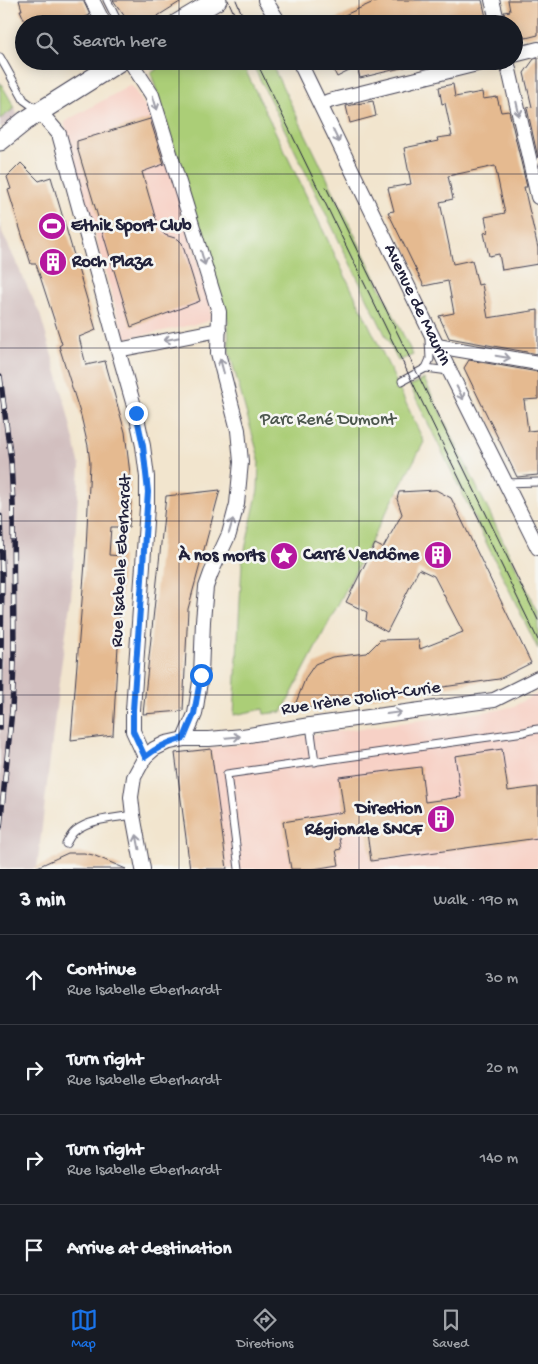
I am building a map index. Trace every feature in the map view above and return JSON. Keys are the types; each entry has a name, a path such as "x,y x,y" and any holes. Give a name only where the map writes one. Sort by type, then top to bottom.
{"main road":[{"path":"188,13 217,0"},
{"path":"0,141 33,117 106,70"}],"street":[{"path":"92,0 100,15"},
{"path":"265,0 274,15"},
{"path":"492,0 496,15"},
{"path":"523,53 538,50"},
{"path":"136,70 152,95 219,312 218,354 238,430 241,462 237,504 229,534 206,587 201,675 194,714 184,738 166,743 154,749 145,757 134,777 131,797 144,869"},
{"name":"Avenue de Maurin","path":"303,70 538,548"},
{"path":"320,104 453,70"},
{"path":"509,70 538,197"},
{"name":"Rue Isabelle Eberhardt","path":"33,117 59,134 136,413 143,446 147,477 147,507 133,731 145,757"},
{"path":"118,350 219,330"},
{"path":"438,346 538,363"},
{"name":"Rue Irène Joliot-Curie","path":"184,738 209,739 243,736 494,700 538,678"}],"lane":[{"path":"107,0 114,15"},
{"path":"0,57 33,117"},
{"path":"426,322 431,353 426,368"},
{"path":"402,381 426,368 450,371"},
{"path":"506,484 538,482"},
{"path":"310,725 315,762"},
{"path":"239,869 227,774 538,729"},
{"path":"66,844 71,835 83,826 133,815"}],"shaded area":[{"path":"0,82 18,117 0,128"},
{"path":"131,85 151,115 172,174 211,305 211,318 206,322 124,339 64,122"},
{"path":"0,210 2,232 40,314 63,394 80,466 71,598 37,869 0,869"},
{"path":"538,693 538,867 523,869 190,869 175,753 498,710 514,706"}],"green space":[{"name":"Parc René Dumont","path":"156,70 245,70 424,442 282,712 264,714 263,709 234,715 242,563 258,490 259,458 229,351 228,320 151,73"},
{"path":"255,70 274,70 413,355 398,361"},
{"path":"0,82 15,108 0,119"},
{"path":"424,379 538,612 538,649 410,386"}],"building":[{"path":"19,0 83,0 90,15 22,15 20,10 22,10"},
{"path":"113,0 183,0 159,15 124,15"},
{"path":"378,0 482,0 486,15 345,15"},
{"path":"508,0 538,0 538,35 526,38 523,36 523,15 505,15 504,12 510,11"},
{"path":"538,58 538,158 527,108 532,107 524,73 534,59"},
{"path":"334,70 351,70 337,77"},
{"path":"358,70 393,70 360,78"},
{"path":"453,84 455,97 482,92 483,99 497,97 501,112 509,111 527,187 524,187 538,248 538,264 502,270 499,254 489,256 484,233 488,232 485,217 505,213 495,166 448,176 453,199 440,202 453,264 472,260 478,285 482,284 488,318 538,310 538,354 449,338 439,316 454,313 448,281 424,286 388,212 394,211 388,188 411,184 404,148 438,141 437,138 452,136 445,103 442,104 439,87"},
{"path":"373,101 376,116 350,123 346,106"},
{"path":"150,119 164,164 142,172 161,231 182,243 200,301 131,327 77,147 77,141"},
{"path":"21,163 39,181 51,177 96,330 79,337 86,365 105,361 125,432 130,474 131,501 129,527 111,527 109,555 123,556 113,735 71,740 86,550 90,463 81,416 59,346 62,344 36,264 31,264 8,190 11,189 7,177"},
{"path":"469,360 538,372 538,399 524,400 528,431 538,430 538,475 517,477 464,368"},
{"path":"220,490 188,609 183,711 143,714 166,496"},
{"path":"436,490 451,498 531,663 499,679 293,710 306,677 315,664 332,657 367,653 380,640 418,639 420,649 463,632 434,576 419,569 387,632 366,620 367,612 346,602 375,544 383,548 402,514 397,499 399,492"},
{"path":"211,749 227,869 190,869 175,753"},
{"name":"Direction Régionale SNCF","path":"502,749 508,791 538,787 538,838 371,861 366,826 337,828 341,849 336,850 339,865 313,869 291,869 283,822 344,812 339,777 421,767 425,802 461,797 455,756"},
{"path":"68,853 93,855 126,869 33,869"}],"tram line":[{"path":"228,0 235,15"},
{"path":"236,0 242,15"},
{"path":"260,70 538,640"},
{"path":"326,187 538,620"}],"railway":[{"path":"0,376 11,461 14,663 12,710 0,827"},
{"path":"0,516 2,574 0,728"}],"place":[{"name":"Ethik Sport Club","path":"52,226"},
{"name":"Roch Plaza","path":"53,262"},
{"name":"Carré Vendôme","path":"438,555"},
{"name":"À nos morts","path":"284,556"},
{"name":"Direction Régionale SNCF","path":"441,819"}],"route":[{"path":"136,413 143,446 148,492 133,731 145,757 154,749 166,743 184,738 194,714 201,675"}]}
